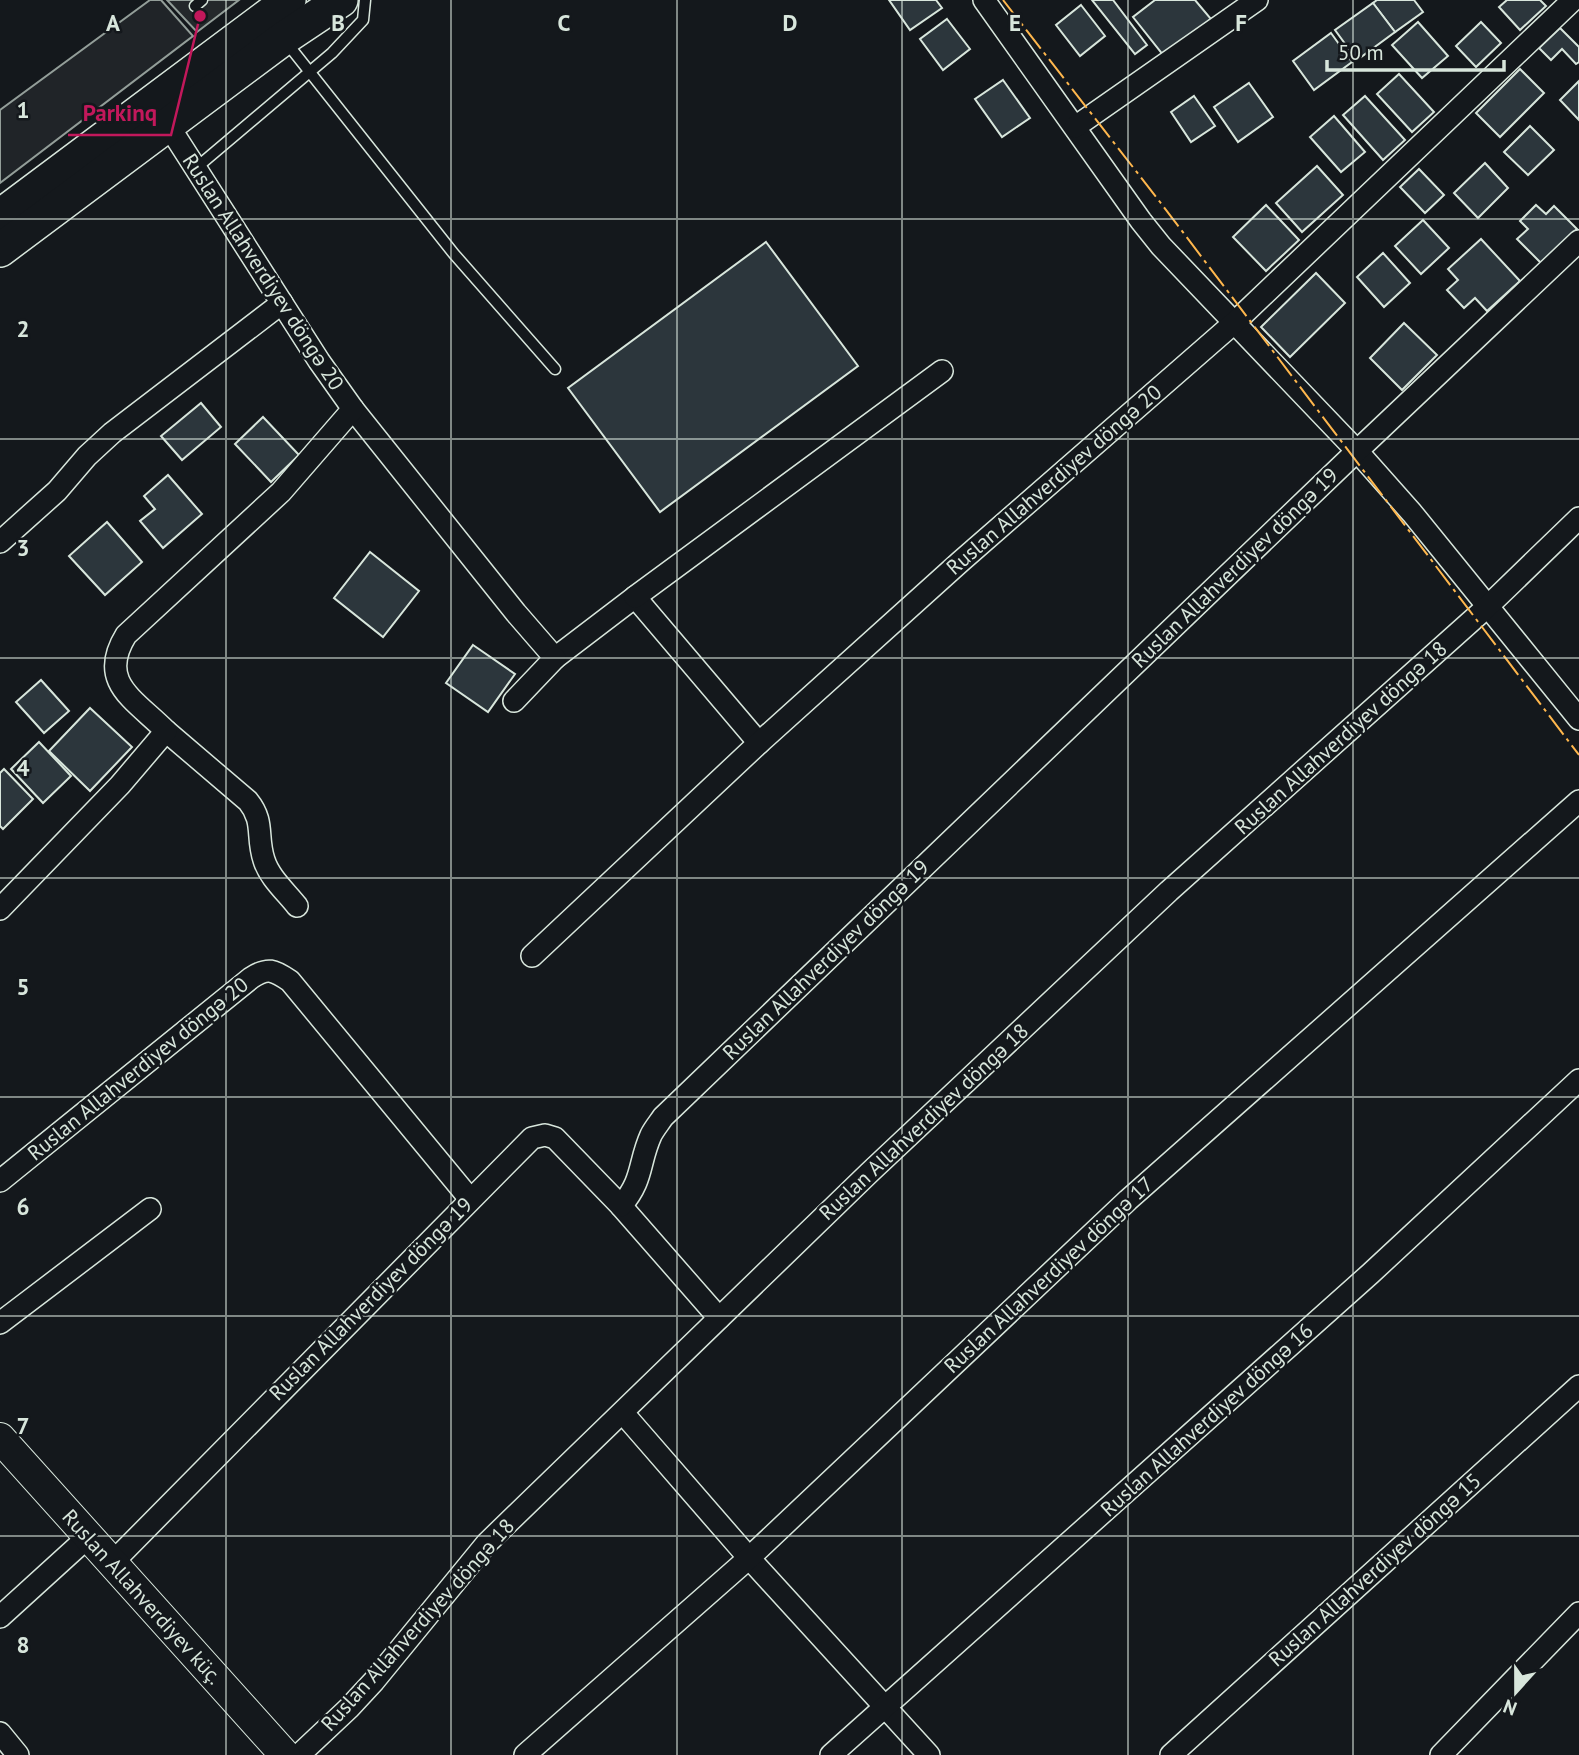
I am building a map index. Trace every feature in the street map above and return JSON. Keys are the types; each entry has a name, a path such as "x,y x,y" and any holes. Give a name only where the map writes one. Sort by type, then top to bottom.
{"main road":[{"path":"0,216 289,0"},
{"path":"0,250 284,38 341,0"}],"street":[{"path":"984,0 1141,221 1412,513 1579,719"},
{"path":"1075,127 1257,0"},
{"name":"Ruslan Allahverdiyev döngə 20","path":"532,956 759,743 960,562 1234,323 1573,0"},
{"name":"Ruslan Allahverdiyev döngə 20","path":"166,731 120,686 114,669 117,650 126,635 281,492 353,409 168,125"},
{"name":"Ruslan Allahverdiyev döngə 19","path":"112,1563 532,1138 545,1135 555,1138 621,1206 634,1192 651,1134 663,1117 1579,241"},
{"path":"0,542 57,491 87,456 112,433 282,303"},
{"path":"514,701 555,658 942,371"},
{"path":"353,409 555,658"},
{"name":"Ruslan Allahverdiyev döngə 18","path":"299,1755 374,1681 487,1543 719,1318 1169,891 1487,607 1579,518"},
{"path":"635,597 759,743"},
{"path":"0,909 120,785 166,731 248,801 256,811 261,826 264,861 297,906"},
{"name":"Ruslan Allahverdiyev döngə 17","path":"525,1755 749,1558 1128,1200 1579,801"},
{"name":"Ruslan Allahverdiyev döngə 20","path":"0,1181 251,978 260,972 275,971 290,981 470,1199"},
{"name":"Ruslan Allahverdiyev döngə 16","path":"831,1755 1370,1275 1579,1080"},
{"path":"621,1206 719,1318"},
{"path":"0,1323 150,1209"},
{"name":"Ruslan Allahverdiyev döngə 15","path":"1171,1755 1579,1385"},
{"path":"623,1413 749,1558 929,1755"},
{"name":"Ruslan Allahverdiyev küç.","path":"0,1438 285,1755"},
{"path":"0,1617 88,1537"},
{"path":"1441,1755 1579,1614"},
{"path":"0,1733 18,1755"}],"lane":[{"path":"196,168 311,72 363,20 365,0"},
{"path":"284,38 454,254 555,369"}],"shaded area":[{"path":"150,0 161,0 193,36 0,183 0,110"},
{"path":"167,0 239,0 197,32"}],"building":[{"path":"889,0 936,0 942,8 910,30"},
{"path":"1092,0 1113,0 1147,45 1135,54"},
{"path":"1155,0 1195,0 1211,19 1164,56 1133,17"},
{"path":"1377,0 1414,0 1423,12 1395,32 1373,3"},
{"path":"1507,0 1540,0 1546,6 1520,30 1499,7"},
{"path":"1373,3 1395,32 1357,60 1335,30"},
{"path":"1081,5 1105,36 1080,56 1056,25"},
{"path":"947,19 970,49 943,70 920,39"},
{"path":"1418,22 1448,56 1422,78 1392,45"},
{"path":"1481,22 1501,43 1476,67 1456,46"},
{"path":"1560,28 1579,47 1579,62 1576,64 1562,49 1551,60 1539,48"},
{"path":"1331,33 1352,62 1314,90 1293,61"},
{"path":"1520,69 1544,93 1500,137 1476,113"},
{"path":"1399,74 1434,112 1412,132 1377,94"},
{"path":"1003,80 1030,118 1002,137 975,99"},
{"path":"1579,81 1579,120 1560,100"},
{"path":"1249,83 1273,117 1238,142 1214,107"},
{"path":"1194,96 1215,126 1191,142 1171,112"},
{"path":"1365,96 1405,140 1383,160 1343,115"},
{"path":"1334,116 1365,152 1341,172 1310,137"},
{"path":"1530,126 1554,150 1528,175 1504,152"},
{"path":"1485,163 1508,188 1478,218 1454,193"},
{"path":"1317,166 1343,195 1302,232 1276,203"},
{"path":"1419,169 1444,195 1425,213 1400,187"},
{"path":"1266,205 1299,240 1266,271 1233,237"},
{"path":"1536,205 1546,214 1554,206 1577,229 1542,264 1517,239 1528,229 1520,221"},
{"path":"1423,220 1449,248 1421,274 1395,246"},
{"path":"1481,239 1520,281 1487,311 1475,298 1464,308 1447,290 1458,280 1448,269"},
{"path":"766,242 858,366 660,512 568,388"},
{"path":"1383,253 1410,283 1384,307 1357,277"},
{"path":"1316,273 1345,303 1290,357 1261,327"},
{"path":"1404,323 1437,355 1402,390 1370,358"},
{"path":"201,403 221,427 182,460 161,436"},
{"path":"263,417 299,455 271,482 235,444"},
{"path":"168,475 202,514 163,548 140,521 155,509 144,496"},
{"path":"107,522 142,562 105,595 69,556"},
{"path":"370,552 419,591 383,637 334,598"},
{"path":"473,645 515,674 488,712 446,683"},
{"path":"41,680 69,711 44,733 16,702"},
{"path":"90,708 132,747 90,791 49,751"},
{"path":"39,742 71,776 43,803 11,769"},
{"path":"4,769 33,799 3,829 0,826 0,773"}],"power":[{"path":"1003,0 1160,202 1579,755"}],"place":[{"name":"Parkinq","path":"200,16"}]}
